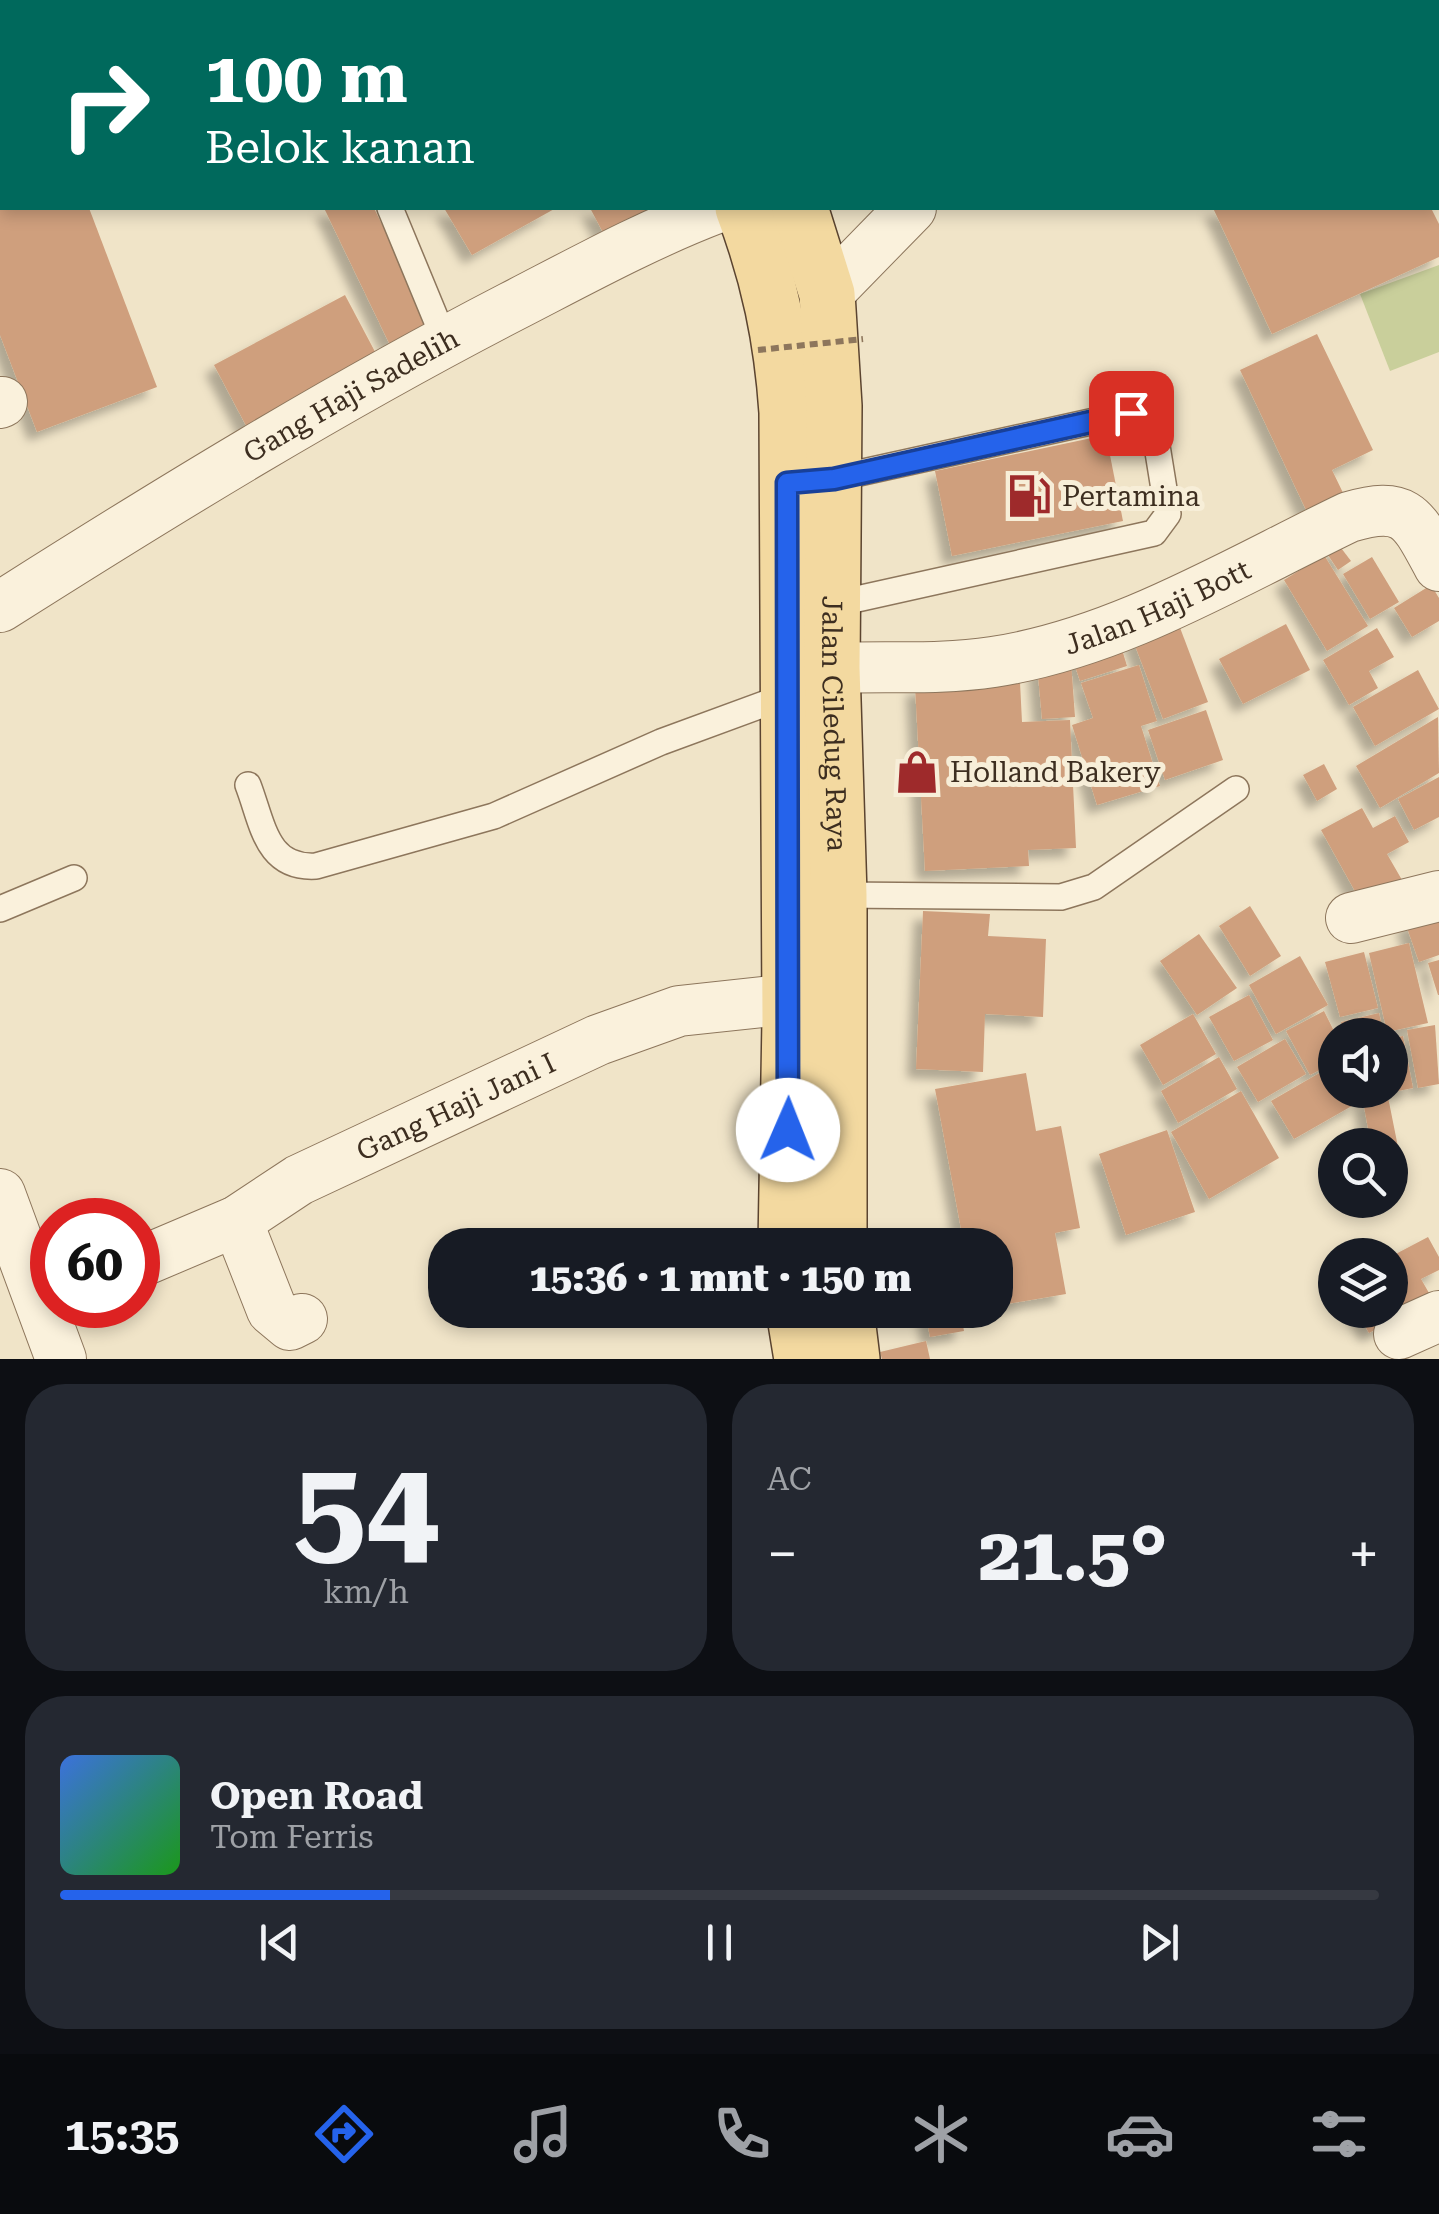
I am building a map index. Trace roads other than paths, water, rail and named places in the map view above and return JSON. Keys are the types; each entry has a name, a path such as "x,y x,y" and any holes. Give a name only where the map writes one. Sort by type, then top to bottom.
{"main road":[{"name":"Jalan Ciledug Raya","path":"744,210 769,276 810,481"},
{"name":"Jalan Ciledug Raya","path":"786,1228 790,999 786,696 811,606 810,481 827,294 801,210"},
{"name":"Jalan Ciledug Raya","path":"811,606 832,668 838,894 839,1228"},
{"path":"797,1328 802,1359"},
{"path":"848,1328 852,1359"}],"street":[{"name":"Gang Haji Sadelih","path":"0,607 228,463 445,341 600,261 713,210"},
{"path":"827,294 910,210"},
{"name":"Jalan Haji Bott","path":"832,668 993,662 1062,644 1133,620 1349,518 1374,510 1390,509 1415,522 1439,566"},
{"path":"1351,918 1439,896"},
{"name":"Gang Haji Jani I","path":"160,1254 237,1221 300,1180 598,1040 679,1011 790,999"},
{"path":"0,1194 30,1262"},
{"path":"237,1221 272,1310 290,1324 302,1319"},
{"path":"53,1328 60,1359"}],"lane":[{"path":"391,210 445,341"},
{"path":"810,481 1131,413 1152,421 1168,514 1154,533 811,606"},
{"path":"248,785 270,844 282,861 296,868 316,866 494,816 661,742 786,696"},
{"path":"838,894 1061,897 1094,887 1236,789"},
{"path":"0,910 74,878"}],"place":[{"name":"Pertamina","path":"1029,496"},
{"name":"Holland Bakery","path":"917,772"}]}
